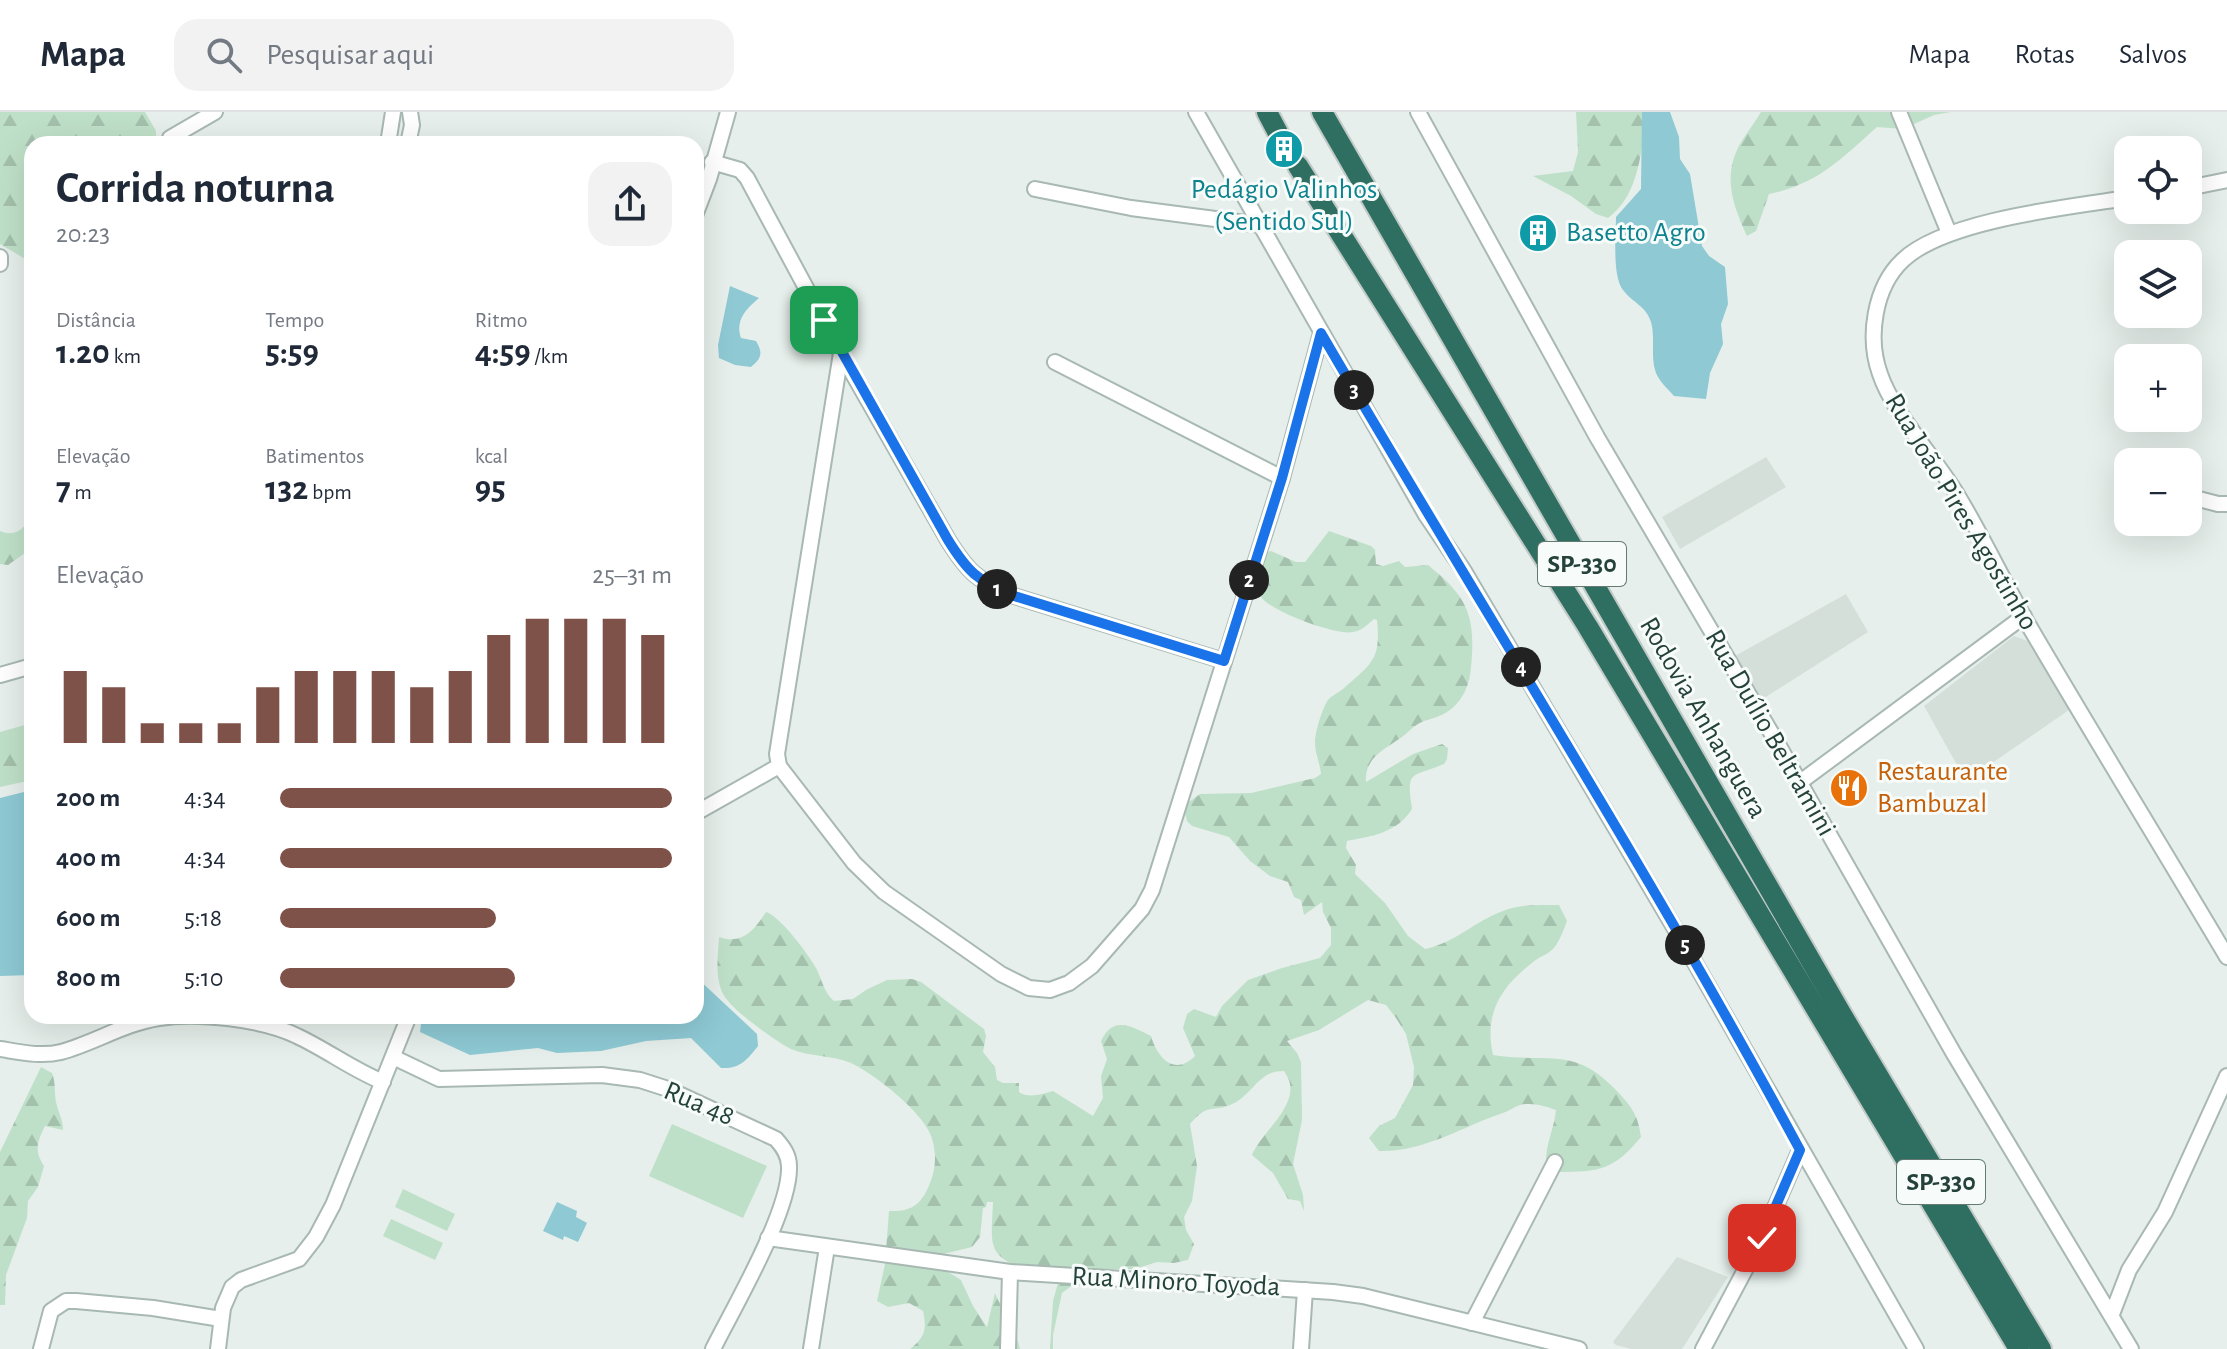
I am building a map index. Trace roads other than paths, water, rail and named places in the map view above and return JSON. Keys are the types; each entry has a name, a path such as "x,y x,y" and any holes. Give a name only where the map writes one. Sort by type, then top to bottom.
{"highway":[{"path":"1267,112 1278,133"},
{"name":"Rodovia Anhanguera","path":"1322,112 1842,1015 2041,1349"},
{"name":"Rodovia Anhanguera","path":"1298,166 1588,627 2019,1349"}],"street":[{"path":"173,136 215,112"},
{"path":"704,192 728,112"},
{"path":"1196,112 1426,515 1464,571 1699,968 1916,1349"},
{"name":"Rua Duílio Beltramini","path":"1418,112 1597,437 1779,746 1954,1054 2131,1349"},
{"path":"1899,112 1949,233"},
{"path":"392,117 400,127 411,119"},
{"path":"712,162 740,170 747,178 841,353 948,540 962,562 982,582 1011,595 1224,661"},
{"path":"2202,185 2227,180"},
{"path":"1035,189 1131,208 1261,225"},
{"name":"Rua João Pires Agostinho","path":"2114,200 2050,210 1949,233 1902,261 1888,281 1874,319 1874,352 1880,375 1893,401 1958,496 2024,616 2227,957"},
{"path":"0,257 0,264"},
{"path":"841,353 795,626 777,754 779,766 854,863 884,892 1001,974 1029,988 1050,990 1069,983 1092,966 1142,909 1152,890 1282,478 1321,333"},
{"path":"1055,362 1282,478"},
{"path":"2202,500 2227,504"},
{"path":"1799,783 2024,616"},
{"path":"0,675 24,668"},
{"path":"704,808 779,766"},
{"path":"0,1049 44,1054 60,1052 139,1024"},
{"path":"253,1024 296,1035 361,1073 383,1082"},
{"path":"218,1349 221,1319 232,1287 241,1280 299,1259 316,1237 333,1205 406,1024"},
{"name":"Rua 48","path":"393,1057 439,1079 602,1075 640,1080 668,1089 776,1139 785,1150 789,1165 785,1197 713,1349"},
{"path":"2112,1314 2129,1270 2165,1212 2227,1076"},
{"path":"1703,1349 1762,1238 1800,1150"},
{"path":"1472,1323 1555,1162"},
{"name":"Rua Minoro Toyoda","path":"768,1238 1010,1272 1363,1296 1579,1349"},
{"path":"811,1349 827,1247"},
{"path":"1008,1349 1010,1272"},
{"path":"1301,1349 1305,1290"},
{"path":"41,1349 51,1311 66,1301 153,1308 221,1319"}],"water":[{"path":"1642,112 1670,112 1679,137 1680,159 1690,174 1702,246 1709,256 1725,267 1728,304 1721,324 1723,344 1710,373 1706,399 1674,396 1660,380 1655,371 1651,322 1646,312 1623,290 1617,275 1616,217 1641,189"},
{"path":"730,286 759,298 746,311 739,326 741,338 756,341 760,349 759,358 751,367 735,365 719,358 718,345"},
{"path":"24,792 24,975 0,976 0,798"},
{"path":"704,984 757,1034 758,1046 738,1065 721,1068 691,1038 646,1041 601,1051 557,1053 538,1048 470,1055 420,1032 421,1024 704,1024"},
{"path":"557,1202 577,1211 576,1217 587,1223 578,1242 564,1236 563,1240 543,1231"}],"tunnel":[{"path":"1278,133 1298,166"}],"place":[{"name":"Pedágio Valinhos (Sentido Sul)","path":"1284,149"},
{"name":"Basetto Agro","path":"1538,233"},
{"name":"Restaurante Bambuzal","path":"1849,788"}]}
